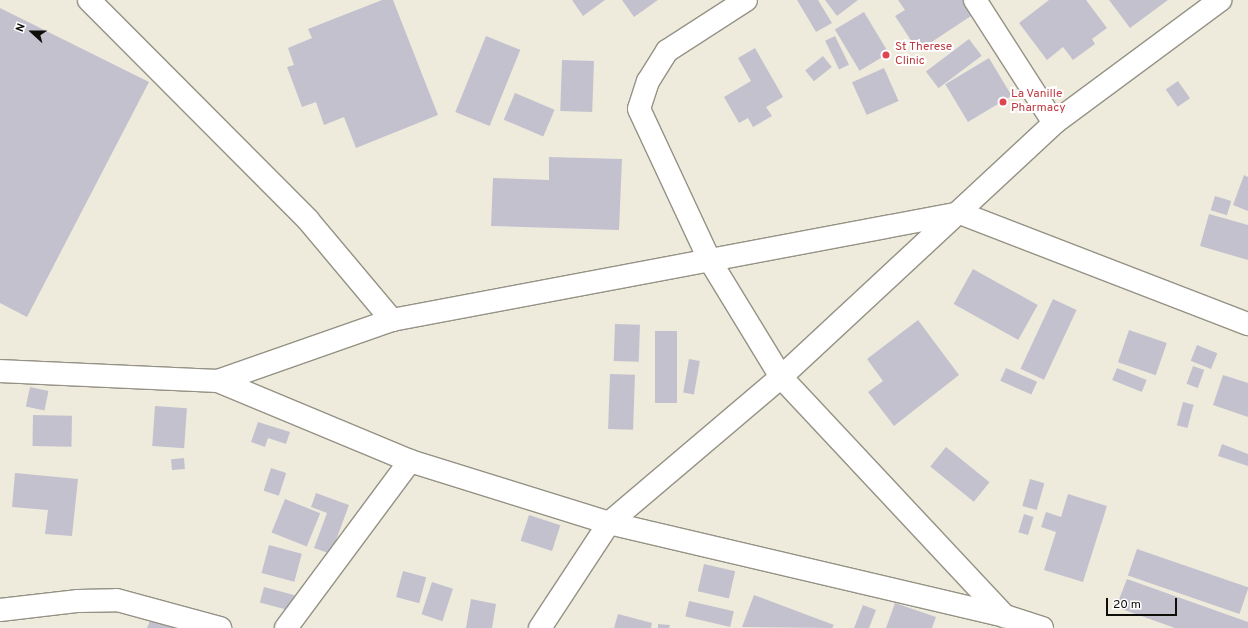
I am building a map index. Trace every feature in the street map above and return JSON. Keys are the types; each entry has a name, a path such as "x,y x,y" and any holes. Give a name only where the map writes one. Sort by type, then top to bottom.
{"street":[{"path":"89,0 308,220 392,320"},
{"path":"746,0 667,51 648,81 639,109 709,259 781,377 1005,616"},
{"path":"975,0 1054,124"},
{"path":"540,628 609,523 781,377 960,213 1054,124 1220,0"},
{"path":"218,381 392,320 709,259 960,213 1248,324"},
{"path":"0,371 218,381 410,461 609,523 1005,616 1042,628"},
{"path":"286,628 410,461"},
{"path":"0,610 78,601 117,600 220,628"}],"building":[{"path":"382,0 393,0 438,115 356,148 344,117 324,125 316,102 302,107 287,67 294,65 288,48 312,38 308,29"},
{"path":"572,0 605,0 583,16"},
{"path":"622,0 658,0 634,17"},
{"path":"797,0 818,0 832,23 816,32"},
{"path":"825,0 858,0 837,16"},
{"path":"898,0 964,0 974,14 918,51 895,16 905,10"},
{"path":"1049,0 1086,0 1107,28 1092,39 1095,44 1073,60 1063,47 1047,60 1019,23"},
{"path":"1109,0 1168,0 1130,28"},
{"path":"0,8 149,82 27,317 0,303"},
{"path":"864,12 889,53 860,71 835,30"},
{"path":"486,36 520,50 490,126 455,112"},
{"path":"835,36 849,65 839,70 825,41"},
{"path":"969,39 982,56 939,88 926,71"},
{"path":"755,48 783,97 766,107 772,116 753,127 748,118 739,123 724,97 751,81 738,58"},
{"path":"823,56 832,67 814,81 805,70"},
{"path":"989,58 1012,96 968,122 945,84"},
{"path":"562,60 594,61 592,112 560,111"},
{"path":"884,68 899,101 867,115 852,82"},
{"path":"1178,81 1190,98 1178,107 1166,90"},
{"path":"515,93 555,110 543,136 504,120"},
{"path":"549,157 622,159 619,230 491,226 493,178 549,180"},
{"path":"1244,175 1248,177 1248,211 1233,205"},
{"path":"1215,196 1231,201 1227,215 1211,210"},
{"path":"1209,214 1248,225 1248,260 1200,246"},
{"path":"973,269 1038,305 1018,340 954,304"},
{"path":"1053,299 1077,310 1044,380 1020,369"},
{"path":"918,320 959,375 894,426 868,392 883,381 867,359"},
{"path":"615,324 640,325 639,362 614,361"},
{"path":"1129,330 1167,343 1156,375 1118,362"},
{"path":"655,331 677,331 677,403 655,403"},
{"path":"1197,345 1217,353 1211,369 1191,361"},
{"path":"689,359 700,361 694,394 683,392"},
{"path":"1193,366 1204,370 1198,388 1187,384"},
{"path":"1006,368 1037,382 1031,395 1000,381"},
{"path":"1117,368 1147,380 1142,392 1112,380"},
{"path":"610,374 635,375 633,430 608,429"},
{"path":"1223,375 1248,383 1248,417 1213,405"},
{"path":"30,387 49,391 44,411 26,407"},
{"path":"1183,402 1194,405 1187,428 1177,425"},
{"path":"155,406 187,408 184,448 152,446"},
{"path":"33,415 72,416 71,447 32,446"},
{"path":"258,422 290,432 286,444 268,438 265,447 251,442"},
{"path":"1222,444 1248,454 1248,466 1218,456"},
{"path":"946,447 990,482 974,502 930,466"},
{"path":"184,458 185,469 172,470 171,459"},
{"path":"271,468 286,473 279,496 264,491"},
{"path":"15,473 78,479 72,536 45,534 48,510 12,507"},
{"path":"1030,479 1044,483 1037,510 1022,506"},
{"path":"316,493 349,505 331,554 314,548 327,513 311,507"},
{"path":"1068,494 1107,506 1083,582 1044,570 1056,532 1041,527 1046,512 1061,517"},
{"path":"285,499 320,513 307,547 272,532"},
{"path":"1024,514 1034,517 1028,535 1018,532"},
{"path":"529,515 560,525 552,551 521,541"},
{"path":"269,545 302,554 294,582 261,573"},
{"path":"1137,549 1248,587 1239,614 1128,575"},
{"path":"704,564 735,571 729,598 698,591"},
{"path":"403,571 426,577 419,603 396,597"},
{"path":"1127,579 1248,622 1248,628 1175,628 1116,607"},
{"path":"432,582 453,589 442,621 421,614"},
{"path":"264,587 297,596 293,611 260,602"},
{"path":"754,595 834,625 832,628 742,627"},
{"path":"471,599 496,604 492,628 466,628"},
{"path":"689,601 734,611 730,627 685,617"},
{"path":"895,603 936,617 932,628 886,628"},
{"path":"863,605 876,610 869,628 854,628"},
{"path":"618,614 652,623 651,628 614,628"},
{"path":"152,616 184,628 147,628"},
{"path":"658,624 670,625 669,628 658,628"}],"place":[{"name":"St Therese Clinic","path":"886,55"},
{"name":"La Vanille Pharmacy","path":"1003,102"}]}
